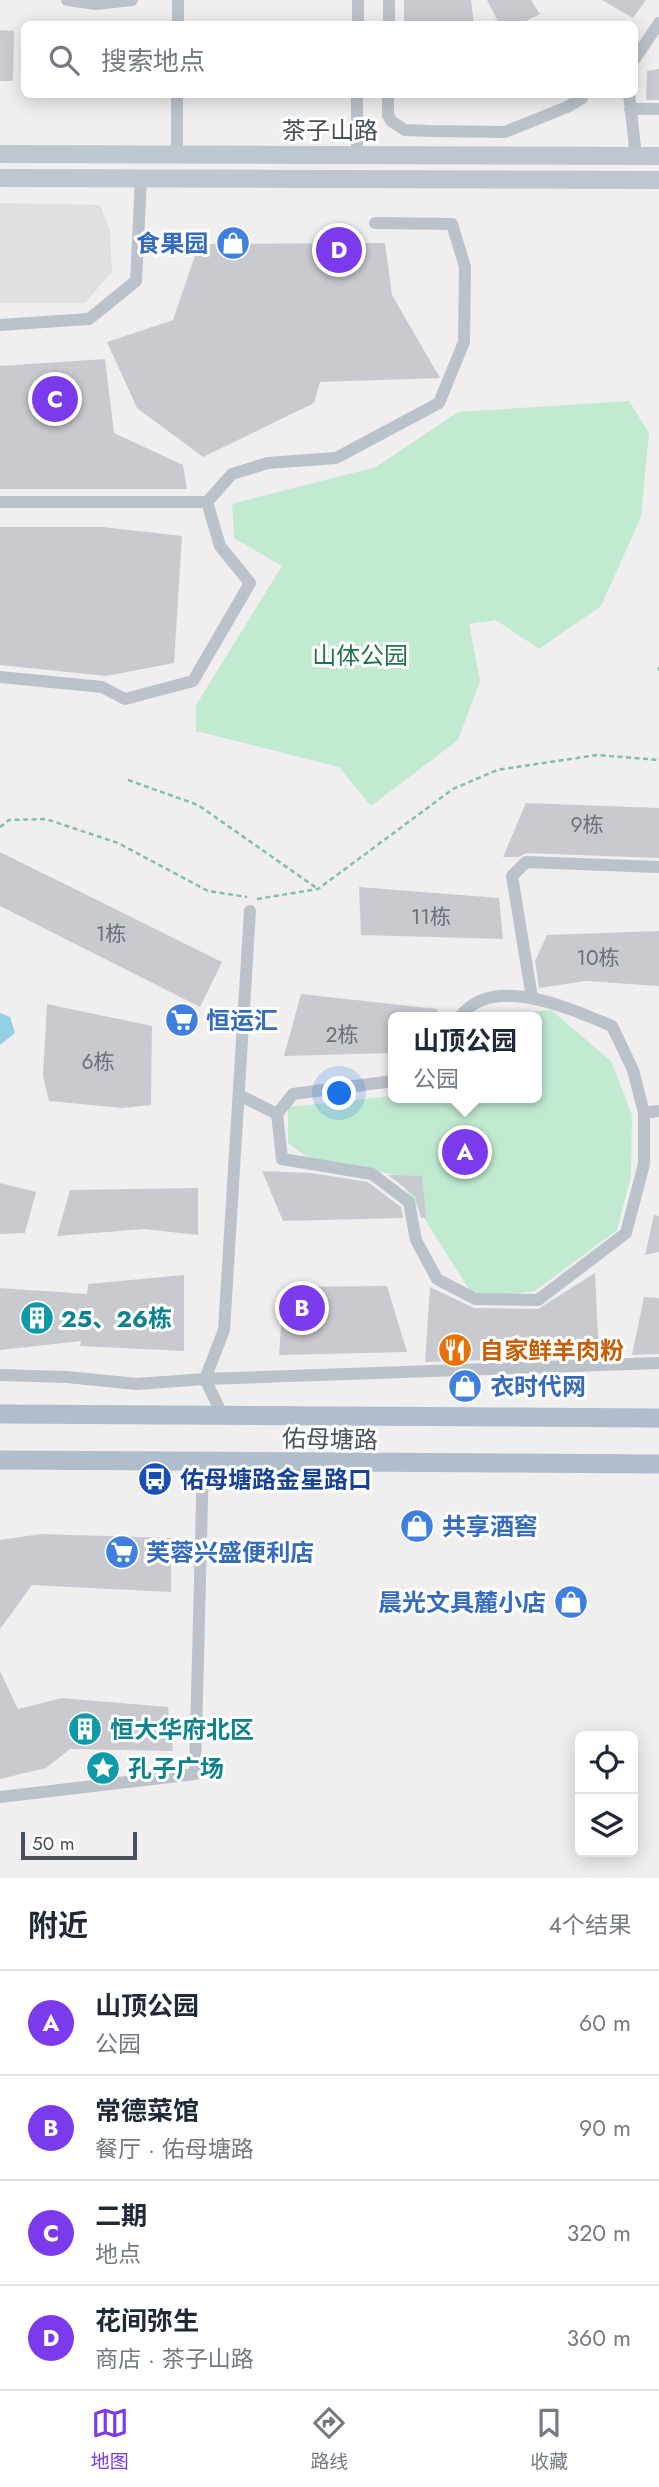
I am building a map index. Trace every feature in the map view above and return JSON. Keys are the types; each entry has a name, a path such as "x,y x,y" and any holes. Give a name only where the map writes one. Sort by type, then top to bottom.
{"main road":[{"name":"茶子山路","path":"0,154 659,156"},
{"name":"茶子山路","path":"0,178 659,180"},
{"name":"佑母塘路","path":"0,1414 659,1418"},
{"name":"佑母塘路","path":"0,1460 659,1464"}],"street":[{"path":"67,0 96,4 132,0"},
{"path":"178,0 178,21"},
{"path":"358,0 358,21"},
{"path":"389,0 389,21"},
{"path":"638,55 659,23"},
{"path":"177,98 177,154"},
{"path":"357,98 357,155"},
{"path":"388,98 388,115 391,121 405,130 505,132 568,107 582,98"},
{"path":"629,98 636,156"},
{"path":"630,109 659,109"},
{"path":"0,325 89,319 136,281 141,178"},
{"path":"0,502 207,502 232,474 268,463 336,458 439,403 464,342 465,267 452,224 375,223"},
{"path":"0,677 102,687 125,699 192,681 250,583 220,546 207,502"},
{"path":"532,998 512,877 519,869 526,862 659,867"},
{"path":"223,1416 205,1379 224,1330 250,911"},
{"path":"388,1082 293,1094 277,1114 282,1159 372,1174 409,1202 416,1240 437,1279 475,1299 538,1300 626,1233 644,1164 644,1113 633,1070 612,1026 542,998 491,997 468,1012"},
{"path":"239,1096 277,1114"},
{"path":"644,1113 659,1111"},
{"path":"0,1375 67,1377 137,1384 205,1379 659,1363"},
{"path":"0,1797 195,1774 203,1462"}],"path":[{"path":"0,827 9,820 46,818 118,843 208,891 258,898 318,889 453,789 497,770 597,755 659,760"},
{"path":"128,780 198,805 318,889"},
{"path":"250,911 258,898"}],"shaded area":[{"path":"0,203 100,205 110,231 112,272 85,303 0,303"}],"green space":[{"name":"山体公园","path":"629,401 649,433 641,517 601,606 539,649 496,620 469,624 480,681 458,740 371,806 339,767 196,731 196,705 282,566 234,538 232,504 376,467 458,412"},
{"path":"551,1010 611,1061 632,1115 631,1176 617,1230 535,1291 475,1299 397,1175 311,1160 288,1143 288,1107 388,1097 388,1103 542,1103 542,1012 530,1012"}],"water":[{"path":"0,1013 10,1017 15,1033 0,1045"}],"building":[{"path":"404,0 471,0 474,21 404,21"},
{"path":"487,0 531,0 540,14 526,21 498,21"},
{"path":"602,0 646,0 633,18"},
{"path":"0,30 14,31 13,81 0,81"},
{"path":"659,69 659,100 646,100 647,71"},
{"path":"385,243 392,295 440,378 320,382 314,403 203,457 137,408 107,342 173,320 199,244"},
{"path":"105,359 114,433 183,465 187,489 0,489 0,366"},
{"path":"0,527 103,527 182,536 174,663 106,676 0,665"},
{"path":"526,803 659,808 659,858 526,853 519,857 503,857"},
{"path":"0,852 222,962 200,1007 0,906"},
{"path":"359,887 499,898 503,939 361,935"},
{"path":"659,931 659,986 586,981 539,988 535,961 547,935"},
{"path":"301,994 437,1009 437,1012 388,1012 388,1053 284,1056"},
{"path":"47,1004 152,1026 151,1105 122,1108 49,1101 43,1076"},
{"path":"262,1171 311,1173 368,1182 401,1207 403,1218 283,1221"},
{"path":"388,1175 422,1176 426,1218 421,1218 415,1196"},
{"path":"0,1183 36,1192 25,1233 0,1234"},
{"path":"198,1188 198,1235 144,1229 57,1236 70,1190"},
{"path":"654,1215 659,1216 659,1252 645,1255"},
{"path":"595,1273 599,1356 425,1362 430,1287 474,1308 538,1309"},
{"path":"184,1275 184,1351 80,1346 81,1341 0,1350 0,1288 87,1294 88,1284"},
{"path":"387,1286 407,1352 279,1355 284,1287"},
{"path":"644,1297 659,1298 659,1354 632,1355"},
{"path":"41,1534 171,1538 171,1592 32,1585 0,1629 0,1540"},
{"name":"恒大华府北区","path":"0,1671 18,1709 62,1698 168,1707 173,1751 70,1749 46,1768 0,1779"}],"place":[{"name":"食果园","path":"233,243"},
{"name":"花间弥生","path":"339,250"},
{"name":"二期","path":"55,399"},
{"name":"恒运汇","path":"182,1020"},
{"name":"山顶公园","path":"465,1152"},
{"name":"常德菜馆","path":"302,1308"},
{"name":"25、26栋","path":"37,1318"},
{"name":"自家鲜羊肉粉","path":"455,1350"},
{"name":"衣时代网","path":"465,1386"},
{"name":"佑母塘路金星路口","path":"155,1479"},
{"name":"共享酒窖","path":"417,1526"},
{"name":"芙蓉兴盛便利店","path":"122,1552"},
{"name":"晨光文具麓小店","path":"571,1602"},
{"name":"恒大华府北区","path":"85,1729"},
{"name":"孔子广场","path":"103,1768"}]}
